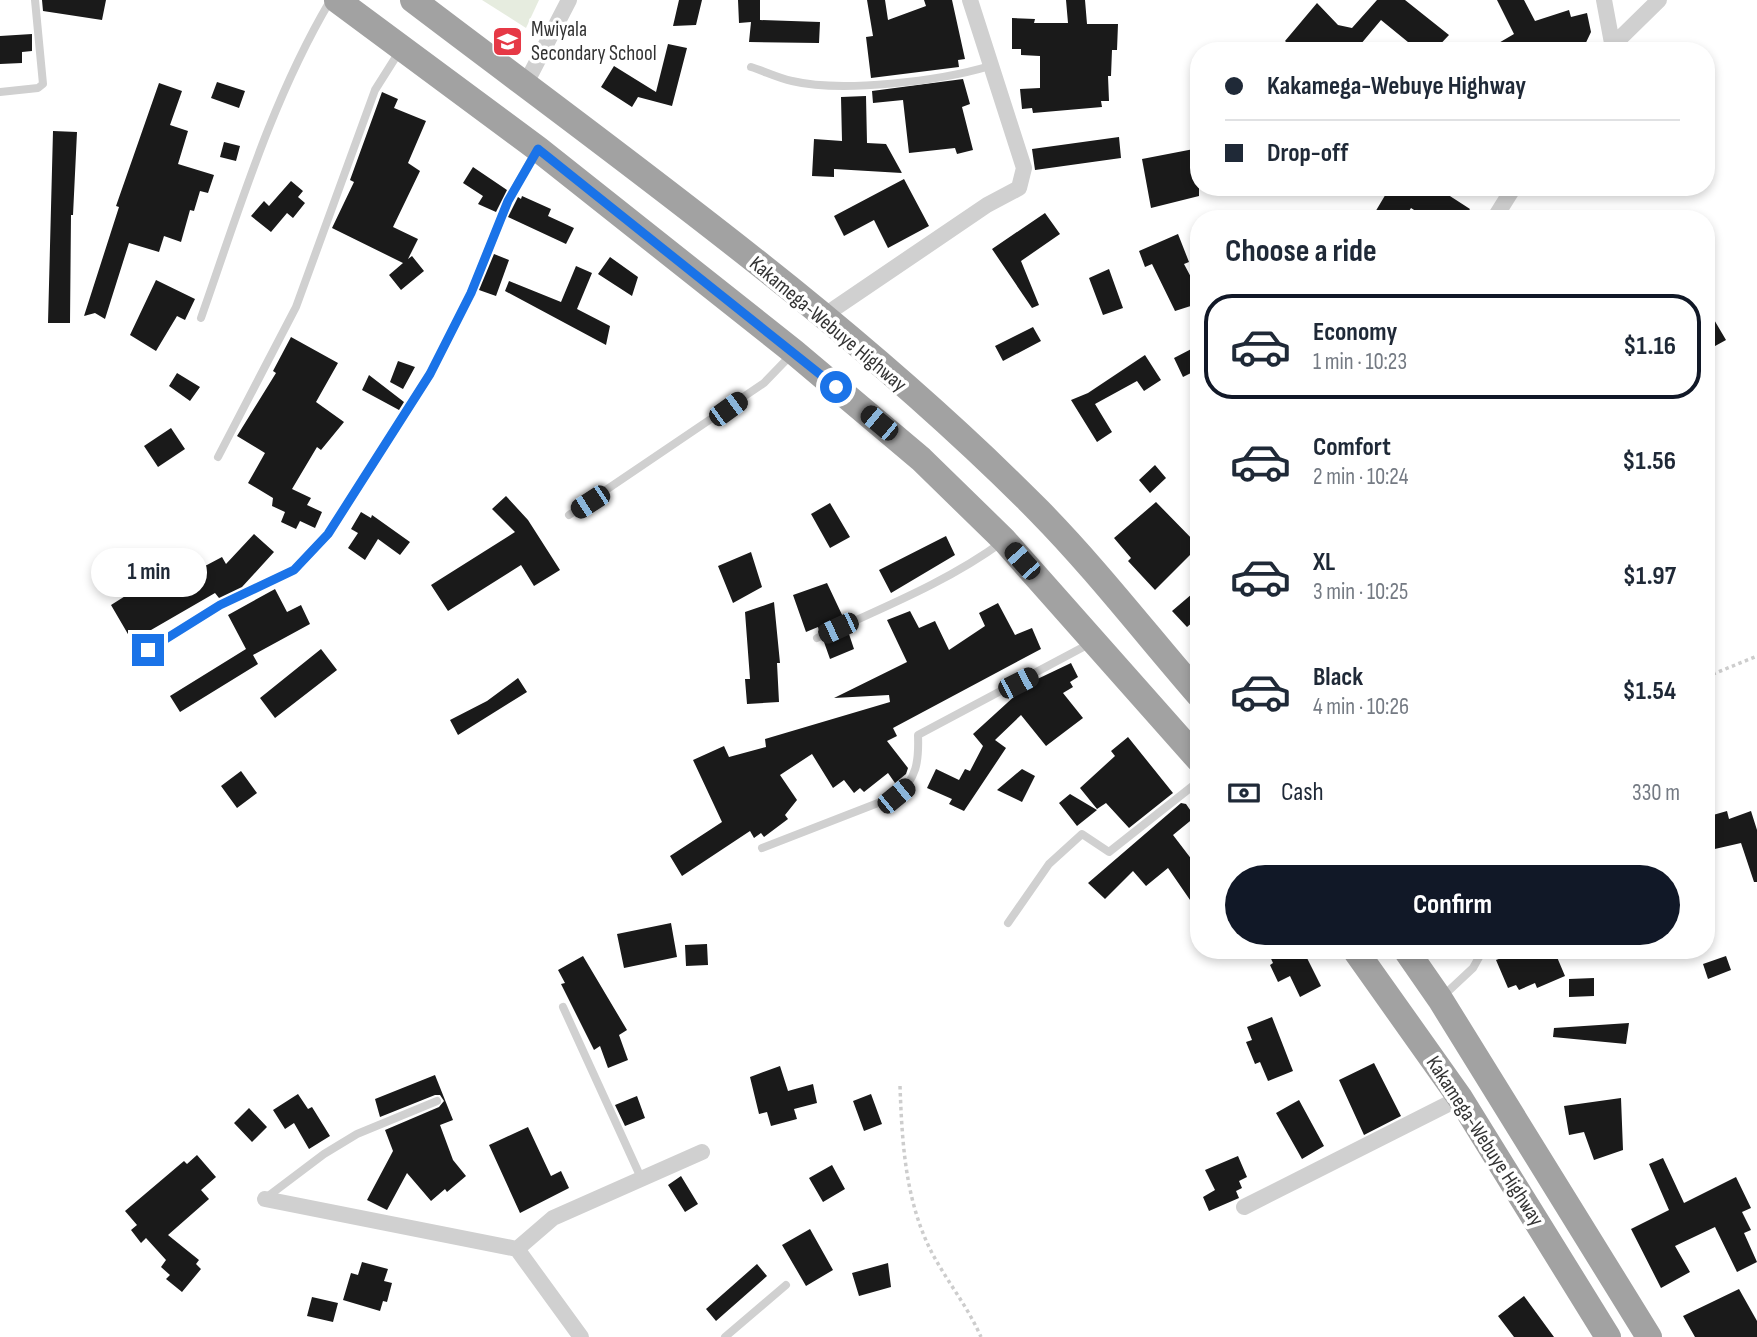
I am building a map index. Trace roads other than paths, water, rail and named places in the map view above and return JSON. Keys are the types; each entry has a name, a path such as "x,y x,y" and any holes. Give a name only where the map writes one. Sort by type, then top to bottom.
{"highway":[{"name":"Kakamega-Webuye Highway","path":"337,0 538,149 794,352 921,459 1004,540 1190,750"},
{"name":"Kakamega-Webuye Highway","path":"414,0 676,198 822,317 1040,512 1190,685"},
{"name":"Kakamega-Webuye Highway","path":"1361,959 1460,1098 1608,1337"},
{"name":"Kakamega-Webuye Highway","path":"1412,959 1440,999 1649,1337"}],"street":[{"path":"525,85 569,0"},
{"path":"822,317 987,205 1018,188 1024,169 970,0"},
{"path":"1604,0 1608,42"},
{"path":"1614,42 1659,0"},
{"path":"1244,1207 1460,1098"},
{"path":"517,1249 553,1218 702,1152"},
{"path":"265,1199 517,1249 581,1337"}],"lane":[{"path":"0,92 38,88 43,83 35,0"},
{"path":"201,318 263,138 307,39 331,0"},
{"path":"218,457 296,307 375,90 401,48"},
{"path":"751,67 792,81 854,84 965,74 990,66"},
{"path":"148,650 220,605 294,570 328,534 430,374 471,293 508,201 538,149"},
{"path":"569,515 673,448 764,383 794,352"},
{"path":"817,638 920,590 981,557 1004,540"},
{"path":"762,848 896,796 914,776 919,761 918,735 1063,661 1095,641"},
{"path":"1008,923 1049,864 1082,834 1109,852 1190,788"},
{"path":"1440,999 1473,968 1478,959"},
{"path":"563,1007 642,1180"},
{"path":"265,1199 324,1154 357,1134 437,1101"},
{"path":"725,1337 786,1284"}],"place":[{"name":"Mwiyala Secondary School","path":"508,41"}]}
